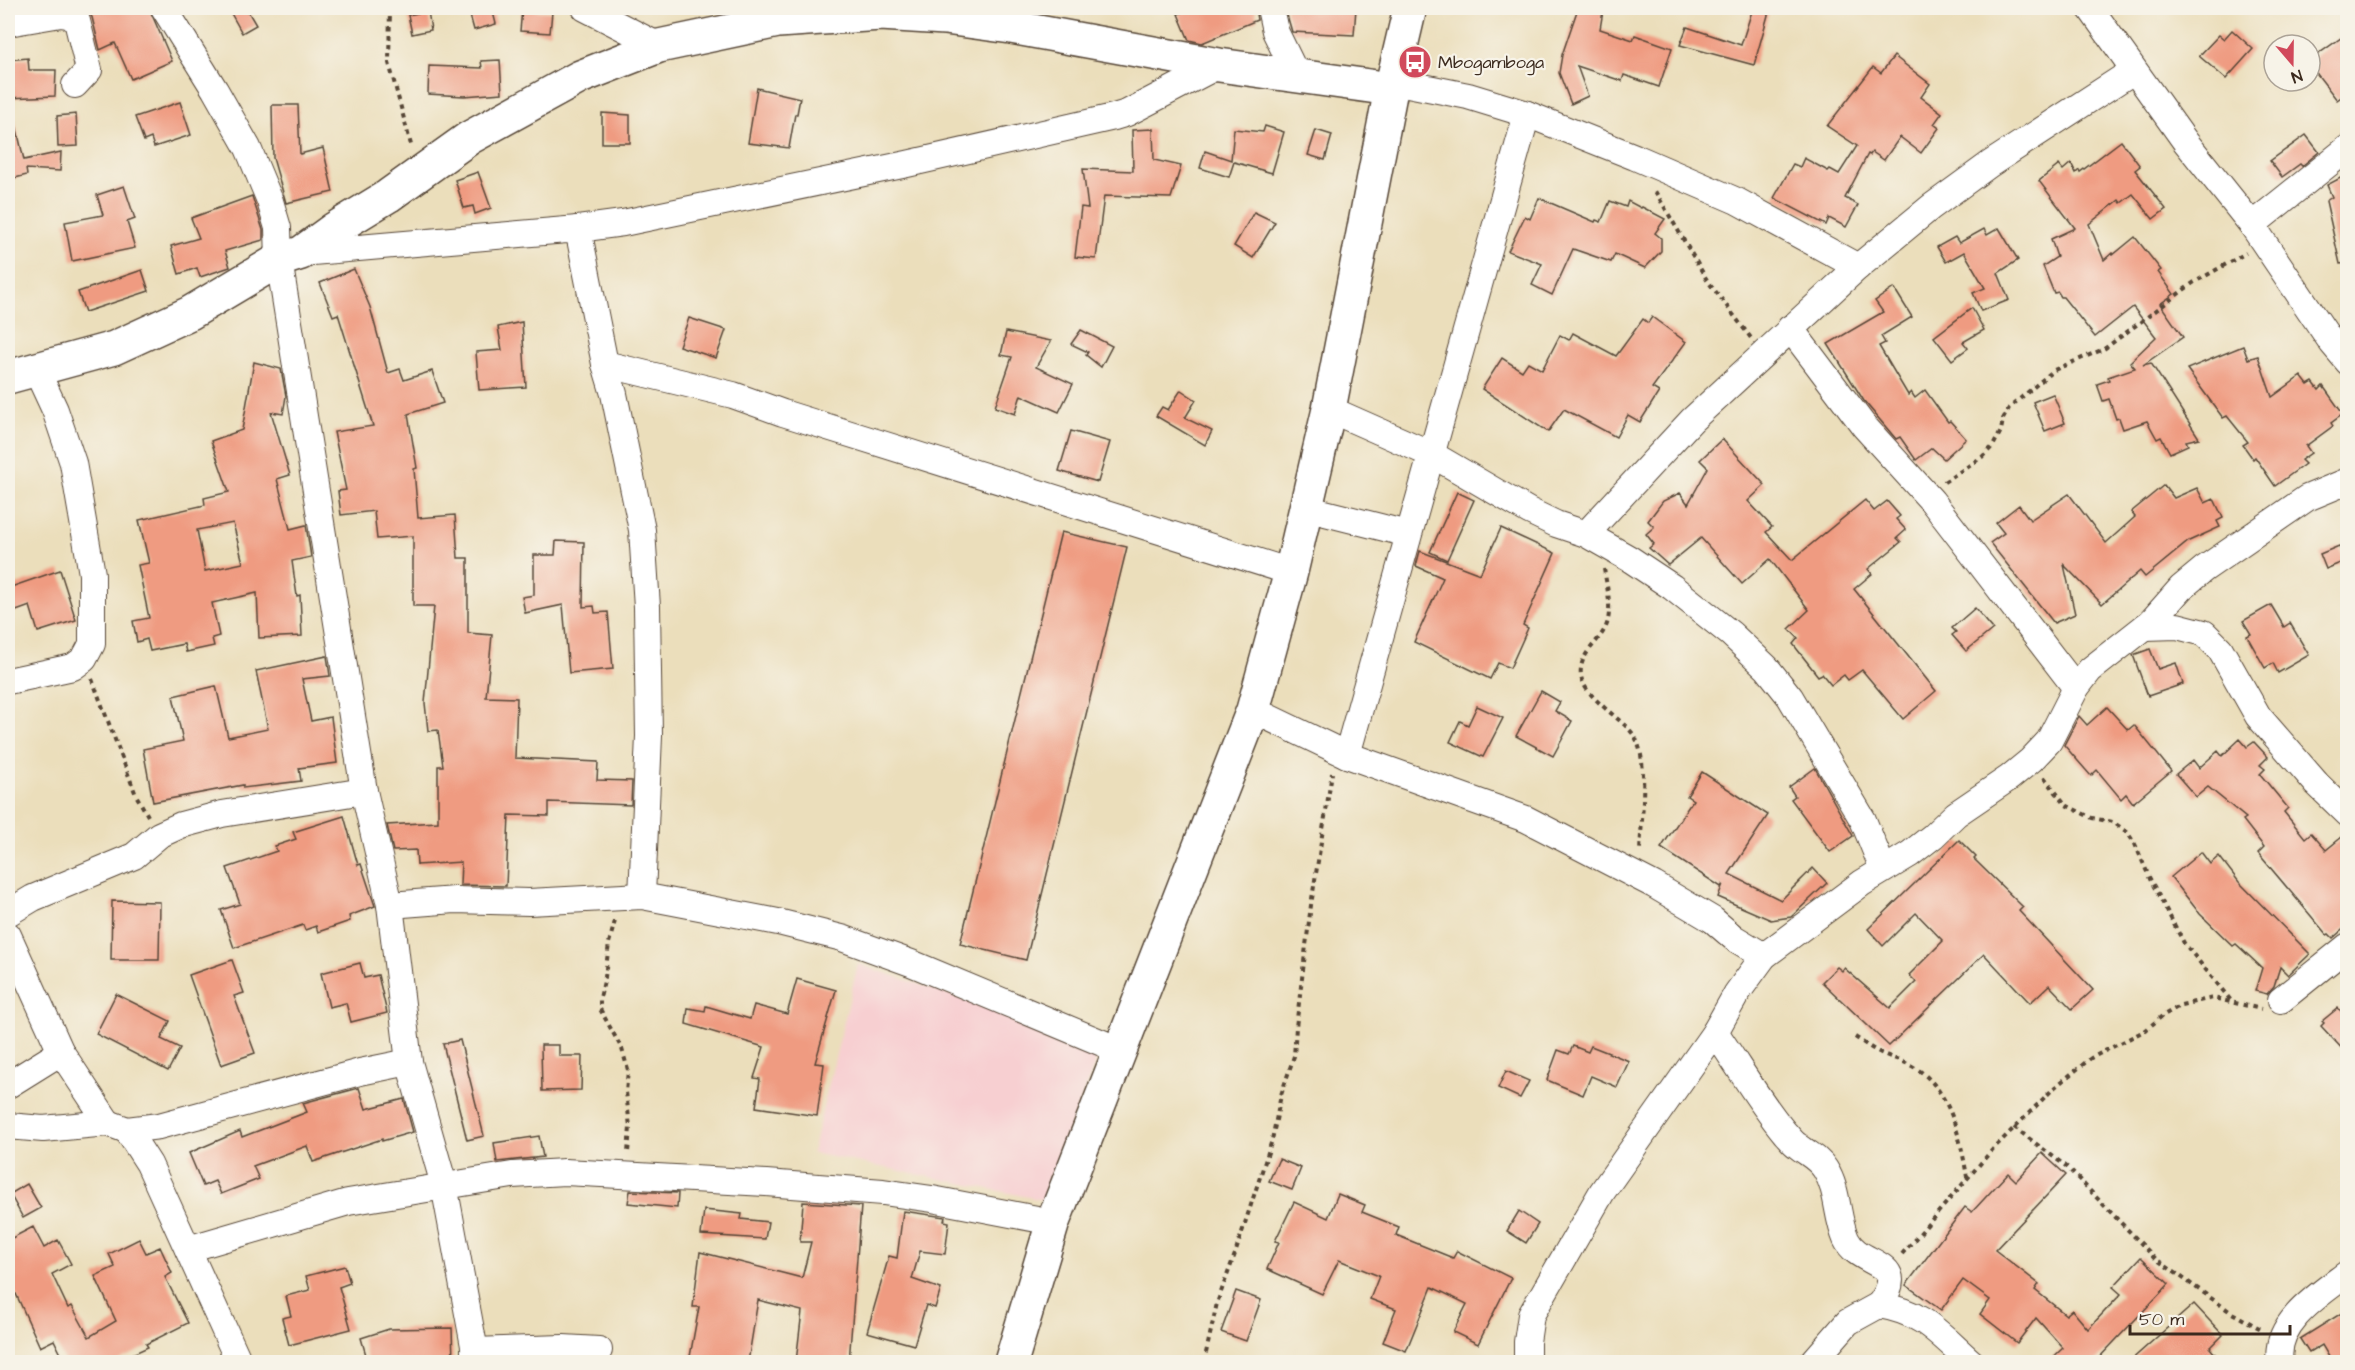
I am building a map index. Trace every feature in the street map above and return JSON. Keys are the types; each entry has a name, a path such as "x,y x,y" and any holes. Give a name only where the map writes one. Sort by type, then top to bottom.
{"main road":[{"path":"1011,1362 1053,1222 1253,710 1291,572 1329,409 1392,85 1410,8"},
{"path":"22,373 114,348 190,313 290,256 388,196 469,138 580,77 659,46 778,14 881,14 945,18 1011,27 1219,65 1297,76 1392,85"}],"street":[{"path":"164,8 248,148 290,256 364,791 390,905 408,1062 444,1185 476,1357 563,1348 599,1350"},
{"path":"585,8 659,46"},
{"path":"1270,8 1275,31 1297,76"},
{"path":"2090,8 2185,141 2259,233 2332,343 2348,362"},
{"path":"8,23 61,14 69,15 77,21 89,70 75,85"},
{"path":"290,256 623,223 908,164 1114,117 1127,113 1219,65"},
{"path":"1593,538 1692,420 1858,267 1931,207 1990,164 2133,71"},
{"path":"1392,85 1468,96 1527,114 1737,201 1858,267"},
{"path":"1341,752 1433,455 1527,114"},
{"path":"2259,233 2348,148"},
{"path":"578,229 642,530 647,607 649,736 642,896"},
{"path":"1790,328 1864,426 1932,501 2076,688"},
{"path":"605,364 733,395 1291,572"},
{"path":"8,681 73,667 84,659 92,644 92,574 73,463 55,410 22,373"},
{"path":"1329,409 1433,455 1529,511 1593,538 1672,587 1731,634 1767,668 1802,716 1863,820 1883,869"},
{"path":"1527,1362 1531,1315 1602,1192 1715,1032 1743,984 1764,956 1883,869 1910,854 1956,814 2031,760 2049,741 2076,688 2090,670 2145,627 2181,588 2204,569 2307,498 2348,481"},
{"path":"1305,508 1408,534"},
{"path":"2145,627 2177,626 2204,633 2220,649 2264,723 2317,784 2348,814"},
{"path":"1253,710 1341,752 1526,819 1647,882 1713,920 1734,938 1764,956"},
{"path":"8,912 33,898 134,856 159,835 181,825 222,814 364,791"},
{"path":"390,905 455,900 529,902 642,896 778,922 842,938 911,963 1119,1050"},
{"path":"8,935 61,1052 149,1164 239,1362"},
{"path":"2282,1000 2348,946"},
{"path":"1715,1032 1783,1130 1797,1146 1814,1156 1825,1168 1834,1186 1838,1213 1846,1239 1852,1249 1887,1271 1891,1282 1888,1292 1879,1305 1848,1322 1813,1362"},
{"path":"8,1085 61,1052"},
{"path":"8,1126 43,1129 159,1126 349,1075 408,1062"},
{"path":"188,1249 348,1202 512,1175 566,1172 789,1184 883,1192 1053,1222"},
{"path":"2280,1362 2278,1350 2281,1337 2289,1325 2310,1303 2348,1273"},
{"path":"1879,1305 1910,1312 1924,1319 1971,1362"}],"path":[{"path":"390,8 389,63 411,145"},
{"path":"1635,157 1707,280 1764,354"},
{"path":"1932,501 1948,478 1982,457 1993,446 2001,431 2008,408 2054,370 2104,349 2259,233"},
{"path":"1593,538 1610,612 1606,627 1586,652 1581,678 1587,689 1635,735 1642,765 1640,857 1647,882"},
{"path":"84,659 136,795 159,835"},
{"path":"1204,1362 1217,1303 1272,1140 1281,1095 1294,1056 1310,916 1341,752"},
{"path":"2031,760 2066,804 2092,818 2113,822 2127,832 2184,944 2233,1004"},
{"path":"616,896 616,918 609,943 600,1010 622,1049 628,1070 626,1092 630,1126 624,1175"},
{"path":"1887,1271 2014,1127 2055,1087 2091,1058 2146,1030 2162,1016 2181,1005 2213,998 2256,1010 2271,1009 2282,1000"},
{"path":"1855,1037 1879,1053 1917,1069 1931,1081 1943,1097 1959,1139 1968,1178"},
{"path":"2014,1127 2067,1167 2156,1259 2252,1326 2281,1337"}],"shaded area":[{"path":"858,964 1102,1045 1043,1200 812,1153"}],"building":[{"path":"84,8 149,8 172,61 131,79 115,43 100,50 92,17"},
{"path":"228,8 246,8 256,25 242,33"},
{"path":"468,8 492,8 496,24 474,30"},
{"path":"1193,8 1255,8 1257,20 1202,43 1189,40 1178,14"},
{"path":"1285,8 1356,8 1354,35 1292,32"},
{"path":"1578,8 1603,11 1600,29 1633,40 1635,35 1672,48 1659,87 1624,75 1622,81 1577,66 1588,96 1571,104 1559,73 1562,55"},
{"path":"1753,8 1770,8 1754,65 1680,45 1687,27 1741,45"},
{"path":"522,9 552,12 550,33 520,31"},
{"path":"428,11 431,30 412,34 408,15"},
{"path":"2232,30 2253,49 2226,79 2199,56 2219,35 2224,39"},
{"path":"2348,33 2348,92 2337,100 2322,81 2322,51"},
{"path":"1894,56 1930,84 1921,97 1942,113 1934,124 1939,128 1921,153 1900,137 1884,160 1872,152 1868,154 1845,198 1858,205 1846,227 1829,218 1826,225 1774,198 1793,164 1800,167 1804,158 1828,171 1830,169 1839,174 1857,146 1827,126 1873,67 1881,73"},
{"path":"28,58 29,70 56,70 55,96 8,98 8,60"},
{"path":"500,60 502,93 464,96 428,94 429,66 482,68 481,61"},
{"path":"757,88 800,98 789,148 748,143"},
{"path":"180,102 191,135 154,147 151,138 144,141 135,117"},
{"path":"272,105 298,105 300,154 323,148 333,192 286,203 273,158"},
{"path":"602,113 630,115 630,143 602,143"},
{"path":"76,114 78,146 58,147 57,116"},
{"path":"15,121 24,160 61,152 60,171 26,169 27,175 11,179 8,163 8,122"},
{"path":"1265,126 1284,132 1272,173 1234,162 1229,177 1200,168 1205,151 1231,160 1234,129 1263,132"},
{"path":"1153,129 1154,160 1181,166 1171,198 1104,196 1096,259 1075,257 1081,207 1088,208 1083,169 1133,171 1132,130"},
{"path":"1316,130 1332,135 1325,160 1308,155"},
{"path":"2306,135 2319,152 2302,166 2300,164 2282,177 2270,161"},
{"path":"2121,141 2140,166 2135,170 2166,209 2153,219 2133,194 2121,203 2119,200 2089,224 2104,260 2135,237 2161,270 2158,272 2174,294 2160,304 2183,337 2143,365 2151,363 2199,438 2186,441 2188,445 2170,453 2161,437 2157,439 2147,421 2123,429 2119,418 2116,419 2109,399 2103,401 2097,384 2109,380 2108,377 2135,368 2130,362 2156,337 2133,307 2095,337 2063,297 2058,292 2054,293 2043,266 2057,257 2051,239 2075,228 2039,181 2059,165 2063,170 2071,163 2076,173 2079,170 2080,172"},
{"path":"478,172 491,208 475,214 473,206 464,208 455,180"},
{"path":"2348,174 2348,263 2340,264 2326,201 2332,197 2327,185"},
{"path":"124,186 135,219 127,222 135,248 72,261 65,222 103,215 97,195"},
{"path":"252,196 263,230 263,240 225,251 230,267 200,277 197,268 179,274 171,246 199,238 191,218"},
{"path":"1539,198 1595,222 1596,220 1601,222 1610,201 1626,207 1628,201 1642,207 1665,219 1655,233 1661,238 1661,251 1645,268 1615,254 1611,262 1573,249 1552,295 1532,285 1542,264 1508,251 1525,216 1530,219"},
{"path":"1254,212 1275,222 1253,258 1234,246"},
{"path":"1999,228 2018,260 1998,273 2009,300 1981,311 1973,293 1985,288 1964,252 1946,262 1937,247 1955,237 1959,243 1984,229 1987,235"},
{"path":"354,269 370,307 388,373 400,369 404,380 432,371 443,403 408,414 417,468 414,469 418,518 455,515 458,558 468,558 468,633 492,635 486,697 517,698 515,758 598,762 597,780 632,781 631,805 549,802 549,816 509,815 506,886 460,885 461,862 417,865 416,850 393,851 387,825 438,822 438,766 443,766 438,730 428,731 425,703 434,606 413,606 413,536 377,539 374,511 341,515 338,491 346,490 334,432 373,426 338,314 333,316 320,283"},
{"path":"142,270 149,291 85,312 78,292"},
{"path":"1894,288 1912,317 1881,336 1885,343 1879,346 1908,395 1911,392 1915,398 1925,390 1948,422 1950,421 1966,439 1944,459 1932,448 1916,460 1900,437 1896,439 1864,401 1828,344 1883,312 1875,301"},
{"path":"1972,308 1984,330 1963,342 1968,348 1952,360 1934,337"},
{"path":"1652,317 1686,342 1652,388 1659,392 1640,422 1628,415 1616,437 1564,409 1548,432 1482,389 1502,358 1522,371 1528,362 1542,370 1560,335 1569,340 1573,333 1616,356 1643,319 1648,323"},
{"path":"689,318 726,330 716,358 679,346"},
{"path":"522,322 526,387 479,390 476,352 502,350 498,327"},
{"path":"1081,330 1112,346 1101,367 1086,355 1088,352 1071,344"},
{"path":"1006,332 1051,341 1036,367 1073,384 1059,412 1021,395 1015,414 995,407 1012,357 1001,355"},
{"path":"2243,346 2248,359 2258,356 2272,397 2301,376 2308,385 2313,382 2319,390 2323,386 2343,414 2331,423 2333,426 2306,446 2311,453 2301,460 2305,464 2275,486 2255,457 2253,459 2243,445 2248,442 2227,416 2223,418 2187,369"},
{"path":"254,362 281,369 286,396 283,414 271,412 290,475 277,479 290,529 306,525 311,557 292,561 297,596 300,595 302,636 259,638 257,593 212,603 219,636 212,638 214,646 186,652 184,644 150,651 147,639 137,642 133,621 149,618 138,565 149,563 139,520 205,505 204,498 229,492 211,441 242,430","holes":["233,523 243,563 205,571 197,530"]},
{"path":"1181,390 1196,400 1185,418 1212,431 1205,445 1156,416 1162,407 1168,410"},
{"path":"2053,394 2065,423 2045,431 2033,402"},
{"path":"1071,431 1110,442 1098,482 1059,471"},
{"path":"1722,439 1765,485 1748,501 1772,527 1766,532 1792,560 1865,500 1874,511 1887,501 1900,516 1896,519 1906,530 1897,538 1901,542 1868,569 1872,574 1854,589 1936,691 1903,719 1862,670 1848,680 1844,675 1831,685 1822,674 1818,676 1793,644 1798,638 1789,629 1809,610 1770,559 1742,584 1701,538 1668,565 1649,548 1654,544 1646,534 1654,527 1648,521 1663,501 1680,493 1688,504 1708,468 1700,460"},
{"path":"2164,485 2174,498 2197,488 2205,503 2214,499 2223,518 2217,521 2220,527 2189,541 2145,577 2140,571 2102,604 2064,565 2075,614 2054,623 1990,543 2004,533 1996,523 2019,505 2030,520 2069,494 2106,543 2135,517 2131,512"},
{"path":"1457,492 1474,500 1447,560 1430,552"},
{"path":"1501,528 1555,553 1523,625 1528,628 1510,668 1498,663 1490,679 1414,642 1443,578 1416,566 1420,551 1480,574"},
{"path":"1061,532 1127,547 1026,960 960,944"},
{"path":"556,541 584,542 583,607 594,606 595,613 608,612 613,669 569,673 563,605 525,613 522,597 534,595 534,555 555,555"},
{"path":"2339,546 2345,561 2326,569 2320,554"},
{"path":"60,570 76,620 38,632 30,606 8,614 8,588"},
{"path":"2271,605 2284,627 2290,623 2309,655 2278,673 2273,663 2265,668 2247,636 2251,634 2243,621"},
{"path":"1975,608 1993,629 1966,651 1952,635 1956,632 1952,628"},
{"path":"2150,649 2158,669 2176,663 2183,684 2148,696 2133,655"},
{"path":"327,656 330,676 302,679 311,721 331,717 337,763 299,768 301,781 243,788 243,785 153,802 143,749 183,741 173,696 216,686 228,737 268,729 256,671"},
{"path":"1541,691 1560,702 1555,711 1572,721 1553,756 1516,736"},
{"path":"1477,706 1503,718 1483,757 1450,742 1460,721 1468,725"},
{"path":"2107,707 2128,730 2134,725 2171,771 2133,803 2126,794 2121,799 2097,770 2091,776 2064,745 2079,716 2087,725"},
{"path":"2240,739 2247,747 2254,742 2268,757 2260,765 2265,769 2260,774 2288,808 2284,812 2305,838 2311,833 2326,850 2348,832 2348,925 2333,938 2327,935 2258,853 2264,847 2243,820 2246,818 2208,787 2196,797 2176,774 2193,760 2199,768 2218,751 2222,756"},
{"path":"1815,768 1853,836 1830,852 1791,799 1795,796 1789,787"},
{"path":"1702,772 1768,815 1729,874 1781,900 1813,868 1827,883 1791,917 1771,920 1718,897 1723,884 1721,887 1661,848 1693,800 1687,796"},
{"path":"344,816 358,865 361,864 375,906 349,916 350,921 318,932 316,926 305,930 303,925 234,948 221,910 240,904 227,868 277,851 275,846 296,839 293,832"},
{"path":"1959,840 1976,857 1974,859 2023,907 2019,911 2093,990 2072,1009 2049,985 2030,1003 1984,954 1889,1046 1822,982 1837,967 1842,971 1844,968 1890,1008 1916,982 1909,975 1943,941 1916,913 1883,946 1868,929"},
{"path":"2201,852 2210,864 2219,856 2239,882 2310,954 2288,975 2280,967 2274,986 2267,994 2255,991 2262,968 2236,944 2233,946 2200,914 2171,877"},
{"path":"112,901 160,902 159,960 111,960"},
{"path":"232,960 244,993 234,996 255,1053 221,1065 189,975"},
{"path":"360,963 364,978 378,975 387,1013 351,1022 346,1003 329,1007 321,973"},
{"path":"797,979 836,990 815,1063 824,1064 817,1116 756,1107 760,1079 754,1078 764,1047 686,1024 688,1008 705,1011 706,1006 750,1019 754,1005 787,1014"},
{"path":"116,994 170,1021 161,1039 180,1048 168,1071 96,1034"},
{"path":"2338,1008 2348,1018 2348,1055 2321,1026 2324,1023 2322,1021"},
{"path":"460,1040 484,1136 467,1140 443,1044"},
{"path":"541,1045 559,1045 559,1056 582,1056 581,1090 542,1091"},
{"path":"1573,1046 1588,1052 1591,1046 1629,1061 1617,1087 1591,1076 1583,1095 1547,1080 1558,1050 1569,1054"},
{"path":"1506,1071 1529,1081 1520,1098 1498,1088"},
{"path":"359,1088 366,1109 404,1099 413,1132 382,1141 382,1139 313,1162 307,1146 253,1166 259,1179 221,1194 215,1181 203,1186 189,1153 240,1131 242,1137 307,1112 303,1103"},
{"path":"539,1136 543,1157 497,1162 494,1143"},
{"path":"2042,1153 2066,1175 1995,1250 2039,1284 2035,1290 2066,1315 2072,1310 2088,1329 2121,1294 2113,1287 2141,1257 2169,1284 2095,1362 2048,1362 2063,1348 2036,1318 2017,1343 1980,1314 1990,1300 1963,1280 1941,1310 1906,1285 1965,1207 1972,1212 2008,1173 2016,1181"},
{"path":"1279,1159 1301,1168 1292,1190 1269,1181"},
{"path":"27,1184 41,1208 23,1218 10,1194"},
{"path":"630,1191 678,1193 677,1208 628,1203"},
{"path":"1338,1194 1365,1205 1362,1212 1399,1227 1396,1235 1453,1258 1457,1251 1511,1278 1478,1344 1453,1332 1467,1304 1432,1287 1406,1351 1383,1342 1396,1309 1370,1299 1379,1276 1339,1260 1322,1294 1267,1269 1279,1242 1275,1241 1294,1202 1328,1218"},
{"path":"803,1202 861,1206 849,1362 796,1362 802,1311 758,1300 748,1362 689,1362 699,1307 693,1307 700,1252 802,1278 811,1242 800,1242"},
{"path":"704,1210 742,1214 741,1219 768,1222 765,1239 701,1235"},
{"path":"903,1211 945,1217 944,1221 949,1222 945,1254 920,1251 912,1279 941,1289 935,1308 926,1305 914,1345 867,1332 889,1256 897,1258"},
{"path":"1519,1211 1538,1224 1526,1243 1507,1231"},
{"path":"33,1227 44,1248 58,1240 71,1264 52,1274 68,1308 72,1306 89,1337 116,1321 95,1276 115,1267 109,1254 139,1239 146,1253 160,1247 172,1273 165,1277 188,1323 146,1344 148,1347 115,1362 65,1362 54,1340 40,1347 16,1294 13,1295 8,1285 8,1240"},
{"path":"345,1266 350,1283 339,1287 351,1329 289,1345 282,1318 291,1316 286,1296 310,1290 306,1276"},
{"path":"1236,1291 1261,1300 1246,1341 1221,1332"},
{"path":"2194,1304 2223,1335 2210,1348 2215,1354 2205,1362 2129,1362"},
{"path":"2348,1309 2348,1362 2332,1362 2322,1345 2309,1353 2300,1339"},
{"path":"452,1328 453,1362 368,1362 361,1338 389,1329"}],"place":[{"name":"Mbogamboga","path":"1415,62"}]}
